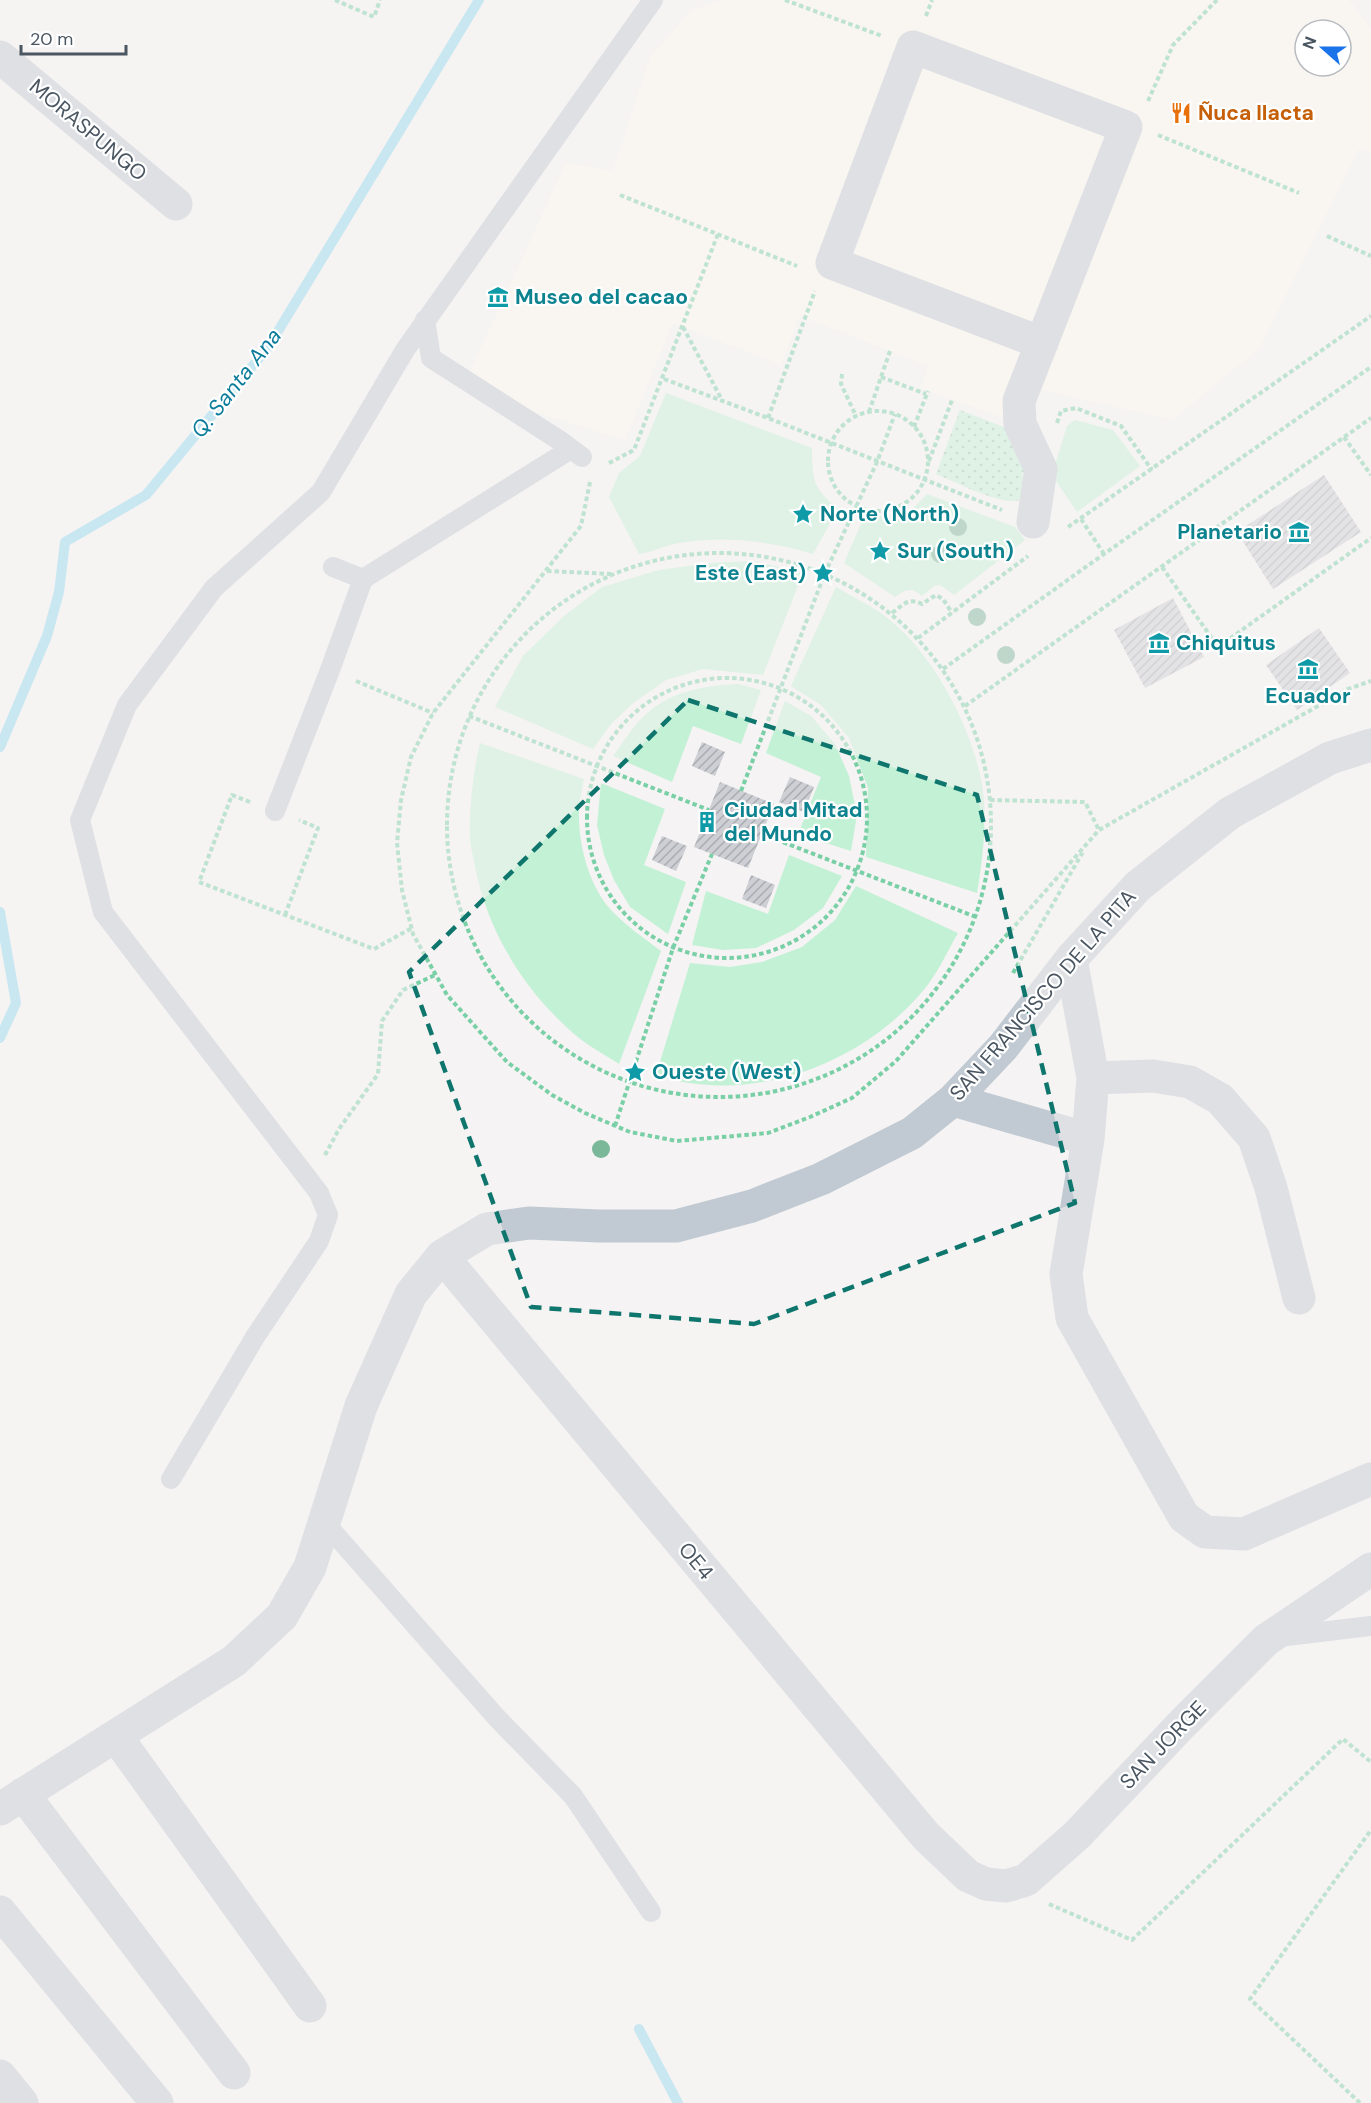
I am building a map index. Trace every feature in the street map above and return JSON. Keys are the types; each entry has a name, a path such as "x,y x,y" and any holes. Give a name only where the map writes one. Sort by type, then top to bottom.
{"street":[{"path":"1041,531 1041,469 1020,424 1019,401 1042,343 1126,127 914,47 826,269 1042,343"},
{"name":"MORASPUNGO","path":"0,57 176,204"},
{"name":"SAN FRANCISCO DE LA PITA","path":"12,1801 234,1661 282,1616 310,1566 361,1406 411,1294 442,1256 487,1229 529,1223 676,1226 752,1206 821,1179 912,1133 953,1100 1003,1047 1071,959 1138,885 1230,813 1330,758 1371,745"},
{"path":"1071,959 1093,1078 1088,1139 1066,1274 1072,1318 1184,1516 1205,1532 1244,1534 1371,1479"},
{"path":"1093,1078 1153,1076 1190,1082 1220,1099 1254,1138 1271,1188 1299,1298"},
{"path":"953,1100 1088,1139"},
{"name":"OE4","path":"442,1256 926,1836 968,1876 986,1884 1006,1886"},
{"name":"SAN JORGE","path":"1006,1886 1026,1880 1077,1835 1182,1724 1269,1638 1371,1569"},
{"path":"116,1736 310,2006"},
{"path":"12,1801 234,2073"},
{"path":"0,1912 157,2103"},
{"path":"0,2076 22,2103"}],"lane":[{"path":"171,1479 255,1337 319,1241 328,1215 319,1193 103,912 80,820 127,705 214,588 321,492 405,350 653,0"},
{"path":"275,811 363,579 580,460 431,358 425,321"},
{"path":"333,567 363,579"},
{"path":"325,1522 490,1710 573,1796 651,1912"},
{"path":"1269,1638 1371,1626"}],"path":[{"path":"335,0 374,17 380,0"},
{"path":"785,0 914,47"},
{"path":"1126,127 1149,99 1173,45 1217,0"},
{"path":"1126,127 1141,128 1299,193"},
{"path":"620,195 718,234 826,269 768,418"},
{"path":"718,234 664,379 634,450 580,460 590,484 581,526 433,713 411,757 401,800 396,843 402,890 412,928 422,951 447,995 507,1062 552,1095 585,1113 630,1132 677,1142 768,1133 852,1098 896,1061 1099,830 1348,688 1371,681"},
{"path":"1327,236 1371,256"},
{"path":"918,638 952,613 1041,531 1081,519 1371,316"},
{"path":"683,327 722,401"},
{"path":"869,412 890,351"},
{"path":"943,669 1371,367"},
{"path":"842,374 841,384 856,416"},
{"path":"881,377 927,393 914,427"},
{"path":"664,379 831,443 1041,531"},
{"path":"928,464 926,448 914,427 895,414 882,411 856,416 845,424 831,443 828,460 830,475 836,488 845,499 857,507 872,511 888,510 903,504 915,494 924,481 952,400"},
{"path":"1041,469 1061,411 1076,408 1121,426 1152,470"},
{"path":"741,791 825,573 877,462 895,414"},
{"path":"965,706 1371,418"},
{"path":"1344,437 1371,475"},
{"path":"1081,519 1104,554"},
{"path":"1161,567 1218,647 1371,538"},
{"path":"729,552 765,556 802,564 825,573 869,595 892,613 918,638 943,669 965,706 979,740 990,800 990,851 984,888 976,917 958,956 938,986 915,1014 889,1039 859,1059 827,1076 794,1088 759,1095 723,1098 687,1097 652,1091 630,1084 565,1051 541,1032 519,1011 500,987 483,962 470,935 459,906 452,876 447,815 453,775 469,716 503,661 527,633 555,608 586,588 615,574 655,560 691,554 729,552"},
{"path":"547,571 615,574"},
{"path":"892,613 908,601 914,600 922,604 936,596 943,599 952,613"},
{"path":"330,670 433,713"},
{"path":"730,677 748,678 780,687 819,710 839,733 855,759 862,778 867,819 866,840 856,871 840,901 826,918 808,933 788,945 767,953 722,959 699,956 673,948 660,942 630,920 612,898 598,873 588,837 587,818 588,799 597,767 617,730 659,695 676,687 703,680 730,677"},
{"path":"469,716 709,810"},
{"path":"285,915 318,828 232,795 199,882 285,915 374,949 412,928"},
{"path":"990,800 1085,802 1099,830"},
{"path":"762,834 976,917"},
{"path":"1008,983 1089,841"},
{"path":"615,1126 673,948 712,854"},
{"path":"310,1182 339,1129 378,1074 382,1021 403,990 435,975"},
{"path":"1006,1886 1132,1940 1343,1739 1371,1762"},
{"path":"1360,2103 1250,1999 1371,1830"}],"highlighted area":[{"path":"688,700 977,795 1075,1203 754,1324 531,1307 409,972"}],"shaded area":[{"path":"724,0 1349,0 1371,29 1371,151 1359,149 1259,349 1172,420 1043,390 1020,424 920,388 928,366 800,316 781,365 673,323 625,440 462,389 566,163 613,171 650,58 691,10"}],"green space":[{"path":"666,393 812,448 816,483 823,495 838,509 813,554 764,543 713,540 679,543 639,554 609,497 619,473 640,456"},
{"path":"960,410 1014,431 1030,463 1022,475 1026,485 1020,500 1001,500 990,497 936,474"},
{"path":"1075,420 1113,430 1140,466 1077,512 1052,475 1067,426"},
{"path":"927,494 1015,527 1025,540 954,595 940,585 934,586 922,596 909,590 895,597 844,563 864,517 907,515"},
{"path":"754,561 803,573 763,675 703,669 666,680 632,704 611,724 593,749 495,707 523,656 564,616 602,587 659,570 710,563"},
{"path":"836,587 878,611 908,637 940,679 965,728 981,778 984,801 983,847 977,893 866,857 868,788 849,738 821,705 791,686"},
{"path":"738,684 761,690 741,744 693,726 672,782 613,756 638,722 663,702 699,689"},
{"path":"785,701 811,716 835,744 849,776 857,815 851,851 798,834 821,777 766,753"},
{"path":"480,743 584,779 579,824 586,864 591,877 611,910 661,951 619,1064 578,1037 539,998 510,958 488,913 470,839 472,790"},
{"path":"601,783 665,809 644,865 686,882 668,934 630,907 614,880 604,855 597,825"},
{"path":"789,855 842,876 823,908 794,930 756,948 723,950 692,945 706,891 768,914"},
{"path":"856,886 958,933 937,971 922,992 897,1018 868,1040 835,1059 801,1073 765,1082 728,1085 692,1083 656,1075 690,963 730,967 762,962 802,947 835,920"}],"building":[{"name":"Planetario","path":"1324,475 1361,532 1273,589 1237,532"},
{"name":"Chiquitus","path":"1173,598 1204,657 1145,688 1114,630"},
{"name":"Ecuador","path":"1319,628 1350,673 1297,710 1266,665"},
{"path":"702,742 725,752 715,776 692,766"},
{"path":"790,777 814,787 804,812 779,802"},
{"path":"720,782 774,804 748,868 694,847"},
{"path":"662,836 687,846 676,871 652,860"},
{"path":"751,875 775,885 766,908 742,899"}],"waterway":[{"name":"Q. Santa Ana","path":"0,747 47,636 59,592 65,542 146,495 269,346 479,0"},
{"name":"Q. Santa Ana","path":"0,912 16,1003 0,1038"},
{"path":"639,2029 678,2103"}],"place":[{"name":"Ñuca llacta","path":"1181,113"},
{"name":"Museo del cacao","path":"498,297"},
{"name":"Norte (North)","path":"803,514"},
{"name":"Planetario","path":"1299,532"},
{"name":"Sur (South)","path":"880,551"},
{"name":"Este (East)","path":"823,573"},
{"name":"Chiquitus","path":"1159,643"},
{"name":"Ecuador","path":"1308,669"},
{"name":"Ciudad Mitad del Mundo","path":"707,822"},
{"name":"Oueste (West)","path":"635,1072"}]}
